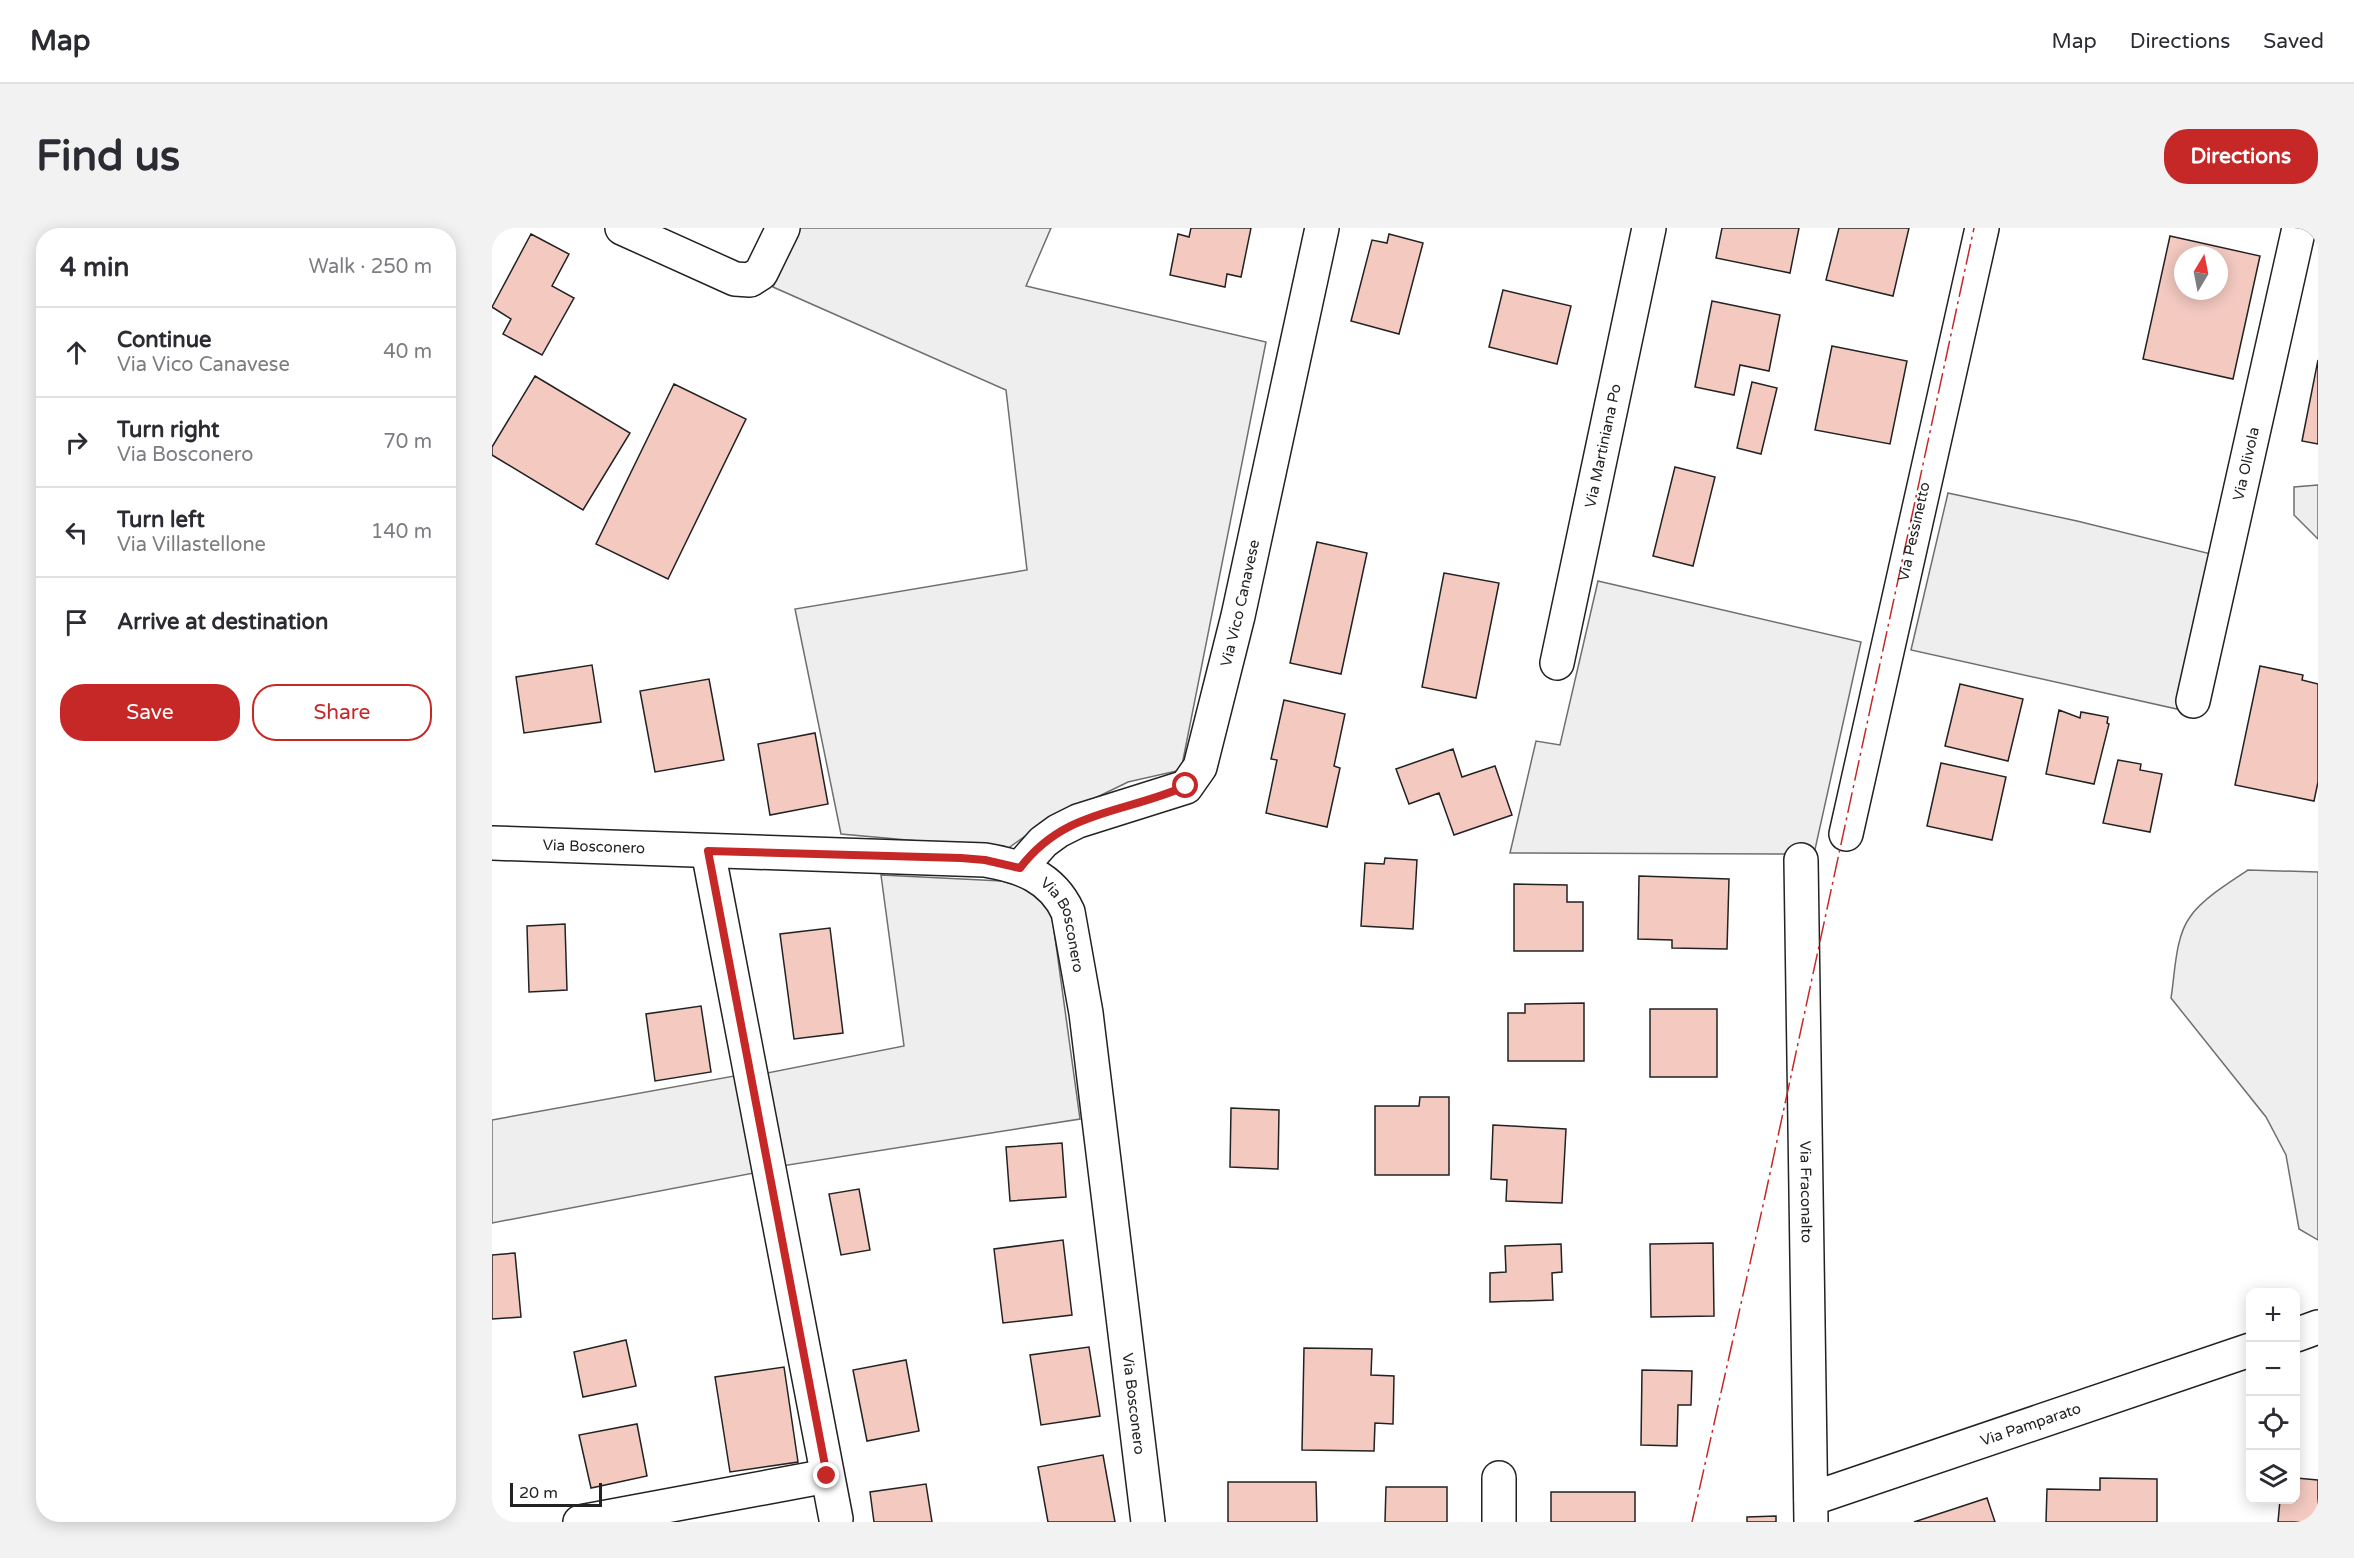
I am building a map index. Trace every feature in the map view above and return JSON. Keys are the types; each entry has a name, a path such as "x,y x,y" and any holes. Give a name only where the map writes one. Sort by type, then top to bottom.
{"street":[{"path":"622,228 716,271 742,280 750,280 761,273 783,228"},
{"name":"Via Vico Canavese","path":"1020,868 1043,842 1058,831 1078,821 1186,786 1200,767 1238,616 1322,228"},
{"name":"Via Martiniana Po","path":"1557,663 1649,228"},
{"name":"Via Pessinetto","path":"1846,834 1982,228"},
{"name":"Via Olivola","path":"2193,701 2299,228"},
{"name":"Via Bosconero","path":"492,843 985,860 1020,868 1041,879 1056,892 1062,900 1071,925 1086,1013 1148,1522"},
{"path":"708,851 836,1519"},
{"name":"Via Fraconalto","path":"1801,860 1811,1511"},
{"path":"2300,1333 2318,1327"},
{"name":"Via Pamparato","path":"1811,1511 2246,1351"},
{"path":"580,1522 827,1476"},
{"path":"1499,1478 1499,1522"}],"shaded area":[{"path":"799,228 1051,228 1026,286 1266,342 1181,770 1128,782 1042,824 1007,849 841,834 795,609 1027,570 1006,390 773,287"},
{"path":"2318,485 2318,539 2294,515 2294,487"},
{"path":"1948,493 2077,521 2211,554 2177,709 1911,650"},
{"path":"1598,581 1861,642 1814,854 1510,853 1536,741 1560,745"},
{"path":"2248,870 2318,872 2318,1240 2299,1229 2286,1155 2266,1117 2171,998 2178,945 2185,925 2201,904"},
{"path":"881,875 1002,881 1026,888 1047,903 1053,923 1080,1119 782,1166 767,1073 904,1046"},
{"path":"734,1076 754,1173 492,1223 492,1120"}],"building":[{"path":"1191,228 1251,228 1241,277 1227,274 1225,287 1170,275 1178,234 1189,237"},
{"path":"1722,228 1799,228 1790,273 1716,258"},
{"path":"1839,228 1909,228 1893,296 1826,280"},
{"path":"531,234 569,254 552,286 574,298 542,355 503,334 511,319 492,307"},
{"path":"1389,234 1423,243 1399,334 1351,321 1372,240 1387,243"},
{"path":"2170,236 2215,246 2174,246 2174,300 2228,300 2228,249 2260,256 2233,379 2143,359"},
{"path":"1503,290 1571,306 1557,364 1489,347"},
{"path":"1712,301 1780,315 1769,371 1740,365 1734,395 1695,387"},
{"path":"1832,346 1907,361 1890,444 1815,430"},
{"path":"2318,360 2318,444 2302,441"},
{"path":"535,376 630,433 583,510 492,455 492,447"},
{"path":"1752,382 1777,388 1761,454 1737,448"},
{"path":"674,384 746,419 668,579 596,544"},
{"path":"1675,467 1715,477 1693,566 1653,556"},
{"path":"1317,542 1367,553 1341,674 1290,663"},
{"path":"1444,573 1499,583 1476,698 1422,687"},
{"path":"592,665 601,722 524,733 516,677"},
{"path":"2260,666 2303,675 2302,680 2318,684 2318,782 2314,801 2235,785"},
{"path":"709,679 724,760 655,772 640,691"},
{"path":"1960,684 2023,699 2008,761 1945,746"},
{"path":"1284,700 1345,714 1334,766 1340,768 1327,827 1266,813 1277,760 1271,759"},
{"path":"2059,710 2080,718 2081,712 2108,717 2107,723 2109,724 2094,784 2046,774"},
{"path":"815,733 828,804 770,815 758,744"},
{"path":"1453,749 1462,777 1495,766 1512,815 1454,835 1439,793 1409,804 1396,769"},
{"path":"2118,760 2141,764 2140,770 2162,774 2150,832 2103,823"},
{"path":"1941,763 2006,777 1992,840 1927,826"},
{"path":"1385,858 1417,860 1413,929 1361,926 1365,863 1384,864"},
{"path":"1639,876 1729,879 1727,949 1672,948 1672,940 1638,939"},
{"path":"1514,884 1567,885 1567,902 1583,902 1583,951 1514,951"},
{"path":"565,924 567,990 529,992 527,926"},
{"path":"830,928 843,1033 794,1039 780,934"},
{"path":"1584,1003 1584,1061 1508,1061 1508,1013 1525,1013 1525,1004"},
{"path":"701,1006 711,1072 655,1081 646,1014"},
{"path":"1650,1009 1717,1009 1717,1077 1650,1077"},
{"path":"1420,1097 1449,1097 1449,1175 1375,1175 1375,1106 1419,1106"},
{"path":"1231,1108 1279,1110 1278,1169 1230,1167"},
{"path":"1493,1125 1566,1129 1562,1203 1506,1201 1507,1180 1491,1179"},
{"path":"1062,1143 1066,1197 1010,1201 1006,1147"},
{"path":"859,1189 870,1250 841,1255 829,1194"},
{"path":"1063,1240 1072,1315 1003,1323 994,1249"},
{"path":"1713,1243 1714,1316 1651,1317 1650,1244"},
{"path":"1561,1244 1562,1272 1552,1273 1553,1300 1490,1302 1490,1273 1506,1272 1505,1246"},
{"path":"515,1253 521,1317 492,1319 492,1255"},
{"path":"626,1340 636,1386 583,1397 574,1352"},
{"path":"1089,1347 1100,1416 1041,1425 1030,1355"},
{"path":"1304,1348 1372,1349 1371,1375 1394,1376 1393,1424 1375,1423 1374,1451 1302,1450"},
{"path":"906,1360 919,1431 867,1441 853,1370"},
{"path":"784,1367 798,1462 730,1472 715,1377"},
{"path":"1642,1370 1692,1371 1691,1405 1678,1405 1677,1446 1641,1445"},
{"path":"637,1424 647,1476 591,1488 579,1435"},
{"path":"1103,1455 1115,1522 1048,1522 1038,1467"},
{"path":"2100,1478 2157,1479 2157,1522 2046,1522 2047,1489 2100,1490"},
{"path":"2300,1478 2318,1480 2318,1522 2278,1522 2280,1504 2300,1504"},
{"path":"1228,1482 1316,1482 1317,1522 1228,1522"},
{"path":"926,1484 932,1522 874,1522 870,1492"},
{"path":"1386,1487 1447,1487 1447,1522 1385,1522"},
{"path":"1551,1492 1635,1492 1635,1522 1551,1522"},
{"path":"1987,1498 1995,1522 1914,1522"},
{"path":"1776,1516 1776,1522 1747,1522 1747,1517"}],"power":[{"path":"1692,1522 1764,1201 1974,228"}],"route":[{"path":"827,1476 708,851 961,858 985,860 1020,868 1049,837 1078,821 1186,786"}]}
